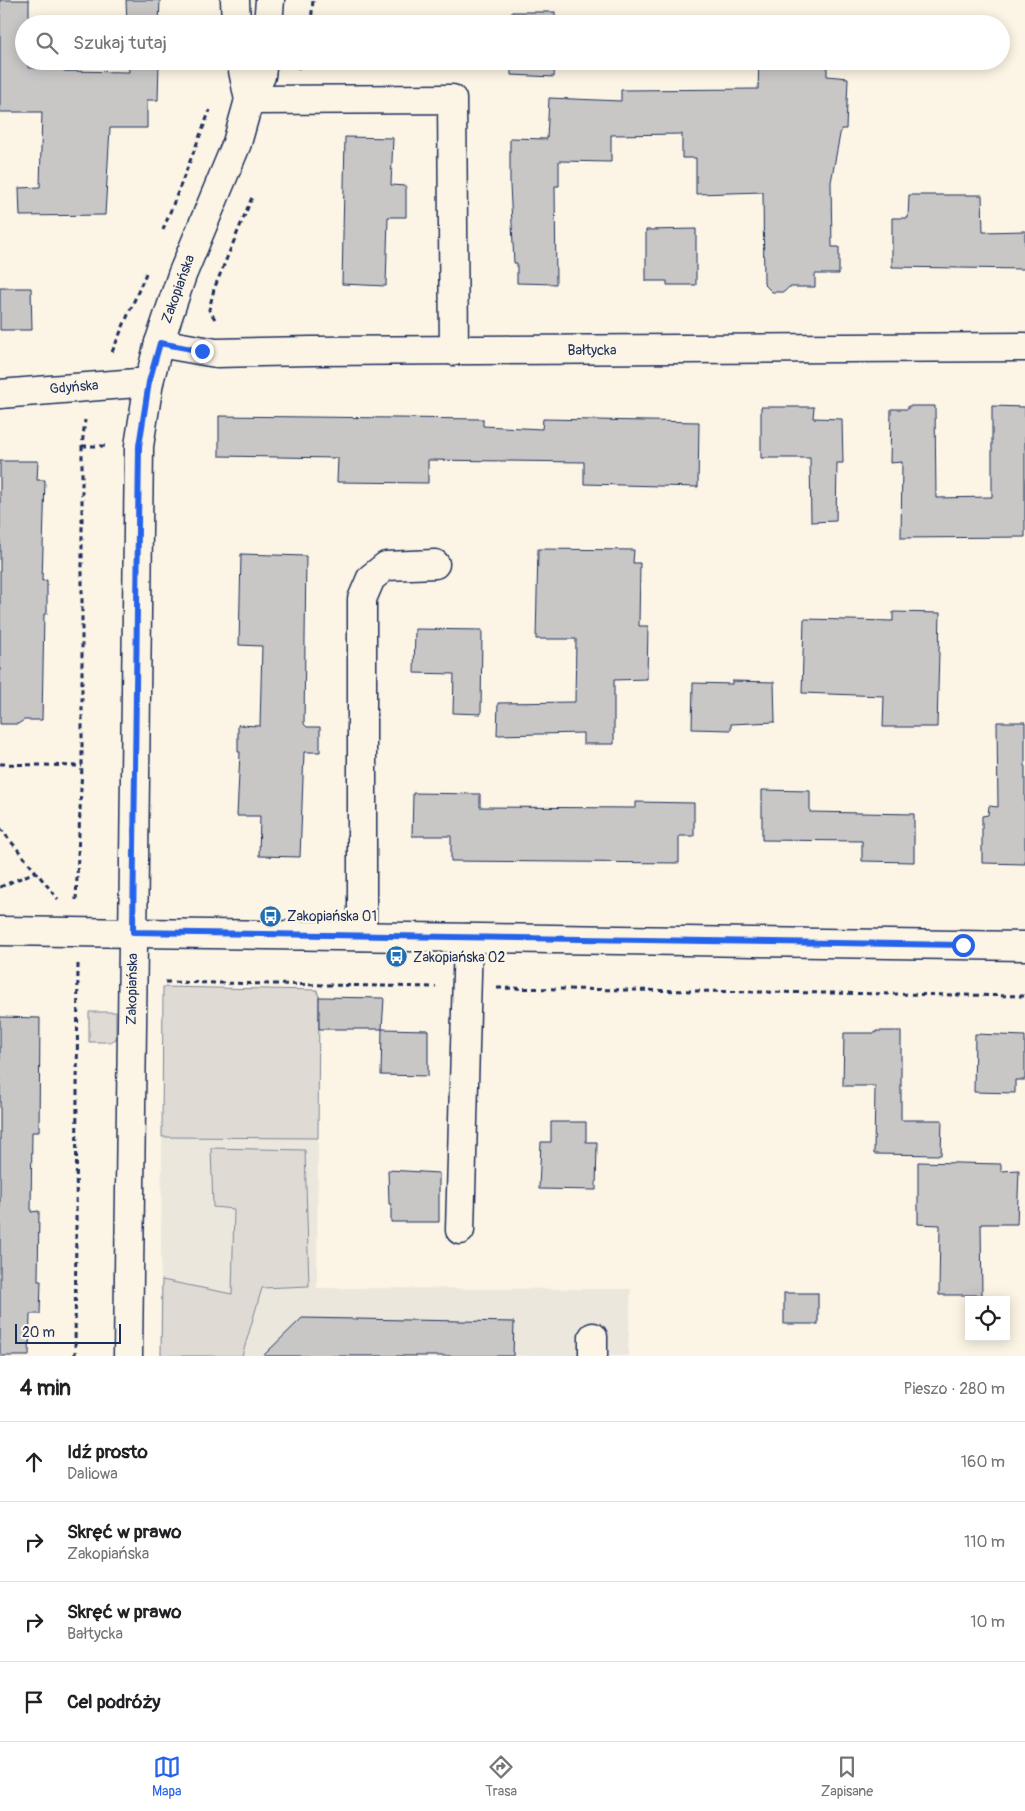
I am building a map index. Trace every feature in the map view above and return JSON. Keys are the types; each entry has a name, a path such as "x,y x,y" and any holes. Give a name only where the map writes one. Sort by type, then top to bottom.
{"street":[{"path":"235,0 236,15"},
{"path":"269,15 270,0"},
{"name":"Zakopiańska","path":"243,70 249,100"},
{"name":"Zakopiańska","path":"128,1356 139,446 149,382 182,275 237,143 249,100 261,76 262,70"},
{"path":"249,100 452,99 454,351"},
{"name":"Bałtycka","path":"160,343 216,354 311,351 1025,347"},
{"name":"Gdyńska","path":"0,394 149,382"},
{"path":"362,936 362,599 371,578 386,566 435,564"},
{"path":"0,931 76,920 133,932 1025,946"},
{"path":"460,1230 468,938"}],"path":[{"path":"312,15 313,0"},
{"path":"288,99 297,70"},
{"path":"161,236 212,106"},
{"path":"218,322 209,310 214,289 256,187"},
{"path":"109,360 147,271"},
{"path":"75,1356 78,1011 76,920 82,766 82,446 86,417 80,415"},
{"path":"82,446 115,446"},
{"path":"0,764 82,766"},
{"path":"0,828 76,920"},
{"path":"0,887 35,872"}],"shaded area":[{"path":"163,987 317,990 319,997 318,1138 162,1137"},
{"path":"89,1012 116,1012 116,1039 110,1042 89,1042"},
{"path":"162,1137 318,1138 317,1288 631,1289 628,1356 160,1356"},
{"path":"211,1148 305,1150 309,1286 262,1288 242,1356 161,1356 162,1280 232,1294 234,1209 213,1207"}],"building":[{"path":"0,0 29,0 29,15 15,15 15,70 129,72 129,70 159,70 158,100 147,100 147,128 110,128 105,215 20,216 19,188 40,187 42,112 0,112"},
{"path":"126,0 160,0 159,15 127,15"},
{"path":"512,12 555,12 555,15 512,15"},
{"path":"511,70 554,70 554,77 511,75"},
{"path":"759,70 827,70 827,76 848,78 846,129 841,129 831,182 832,247 839,247 839,274 815,274 815,287 789,287 784,292 772,292 764,284 763,192 696,194 696,158 682,158 682,134 611,135 611,162 559,161 559,186 555,186 556,284 517,283 517,263 514,263 510,185 510,138 547,139 549,98 621,101 621,90 758,89"},
{"path":"345,137 393,138 391,185 406,186 406,217 388,217 386,286 342,284"},
{"path":"909,195 982,195 983,232 1025,231 1025,269 892,267 892,218 908,218"},
{"path":"696,229 696,285 667,285 667,281 646,281 646,230"},
{"path":"0,288 31,288 32,330 0,330"},
{"path":"908,406 935,406 936,498 992,497 992,406 1025,407 1025,537 901,538 902,462 890,463 891,409 908,409"},
{"path":"761,407 814,407 813,418 842,419 843,463 837,463 836,521 811,522 810,458 761,458"},
{"path":"219,416 483,419 483,426 542,429 543,419 699,422 698,487 584,484 584,462 428,460 428,483 337,482 338,458 219,456"},
{"path":"0,461 38,461 37,480 45,480 42,581 47,580 47,614 44,614 42,720 24,720 18,724 0,724"},
{"path":"538,549 634,550 633,563 640,563 639,626 648,626 647,679 614,680 614,744 583,744 583,733 497,735 498,703 575,702 576,639 536,639"},
{"path":"241,554 306,556 304,724 307,727 320,727 320,752 304,752 300,857 259,856 260,816 237,816 240,752 238,752 238,725 260,726 262,646 239,645"},
{"path":"893,612 940,613 937,727 883,727 884,696 802,693 804,619 893,621"},
{"path":"415,629 482,630 481,714 453,713 454,674 414,673"},
{"path":"732,681 774,682 775,722 731,724 731,730 692,729 693,683 732,684"},
{"path":"997,722 1025,722 1025,864 982,863 982,816 988,815 989,806 998,807"},
{"path":"762,790 810,791 810,812 914,814 914,862 862,861 862,841 762,840"},
{"path":"413,793 480,794 480,807 636,808 636,802 694,803 694,836 679,836 679,863 451,861 451,836 412,836"},
{"path":"319,997 384,998 382,1029 319,1029"},
{"path":"0,1017 40,1018 39,1132 32,1132 31,1212 39,1211 38,1281 41,1281 40,1314 30,1314 29,1356 0,1356"},
{"path":"382,1029 428,1030 428,1076 381,1075"},
{"path":"876,1031 901,1031 901,1120 942,1120 941,1155 874,1154 875,1086 843,1086 844,1033 876,1033"},
{"path":"975,1034 1025,1036 1025,1080 1015,1080 1015,1093 974,1092"},
{"path":"551,1122 586,1122 586,1142 597,1142 596,1190 539,1189 541,1142 551,1142"},
{"path":"918,1162 1001,1164 1001,1171 1019,1170 1017,1224 981,1224 982,1295 939,1295 940,1225 918,1224"},
{"path":"388,1170 439,1173 439,1222 391,1222"},
{"path":"784,1293 818,1293 818,1324 784,1324"},
{"path":"302,1318 514,1322 513,1356 263,1356"}],"place":[{"name":"Zakopiańska 01","path":"271,916"},
{"name":"Zakopiańska 02","path":"397,957"}],"route":[{"path":"202,351 160,343 149,382 139,446 133,932 963,945"}]}
